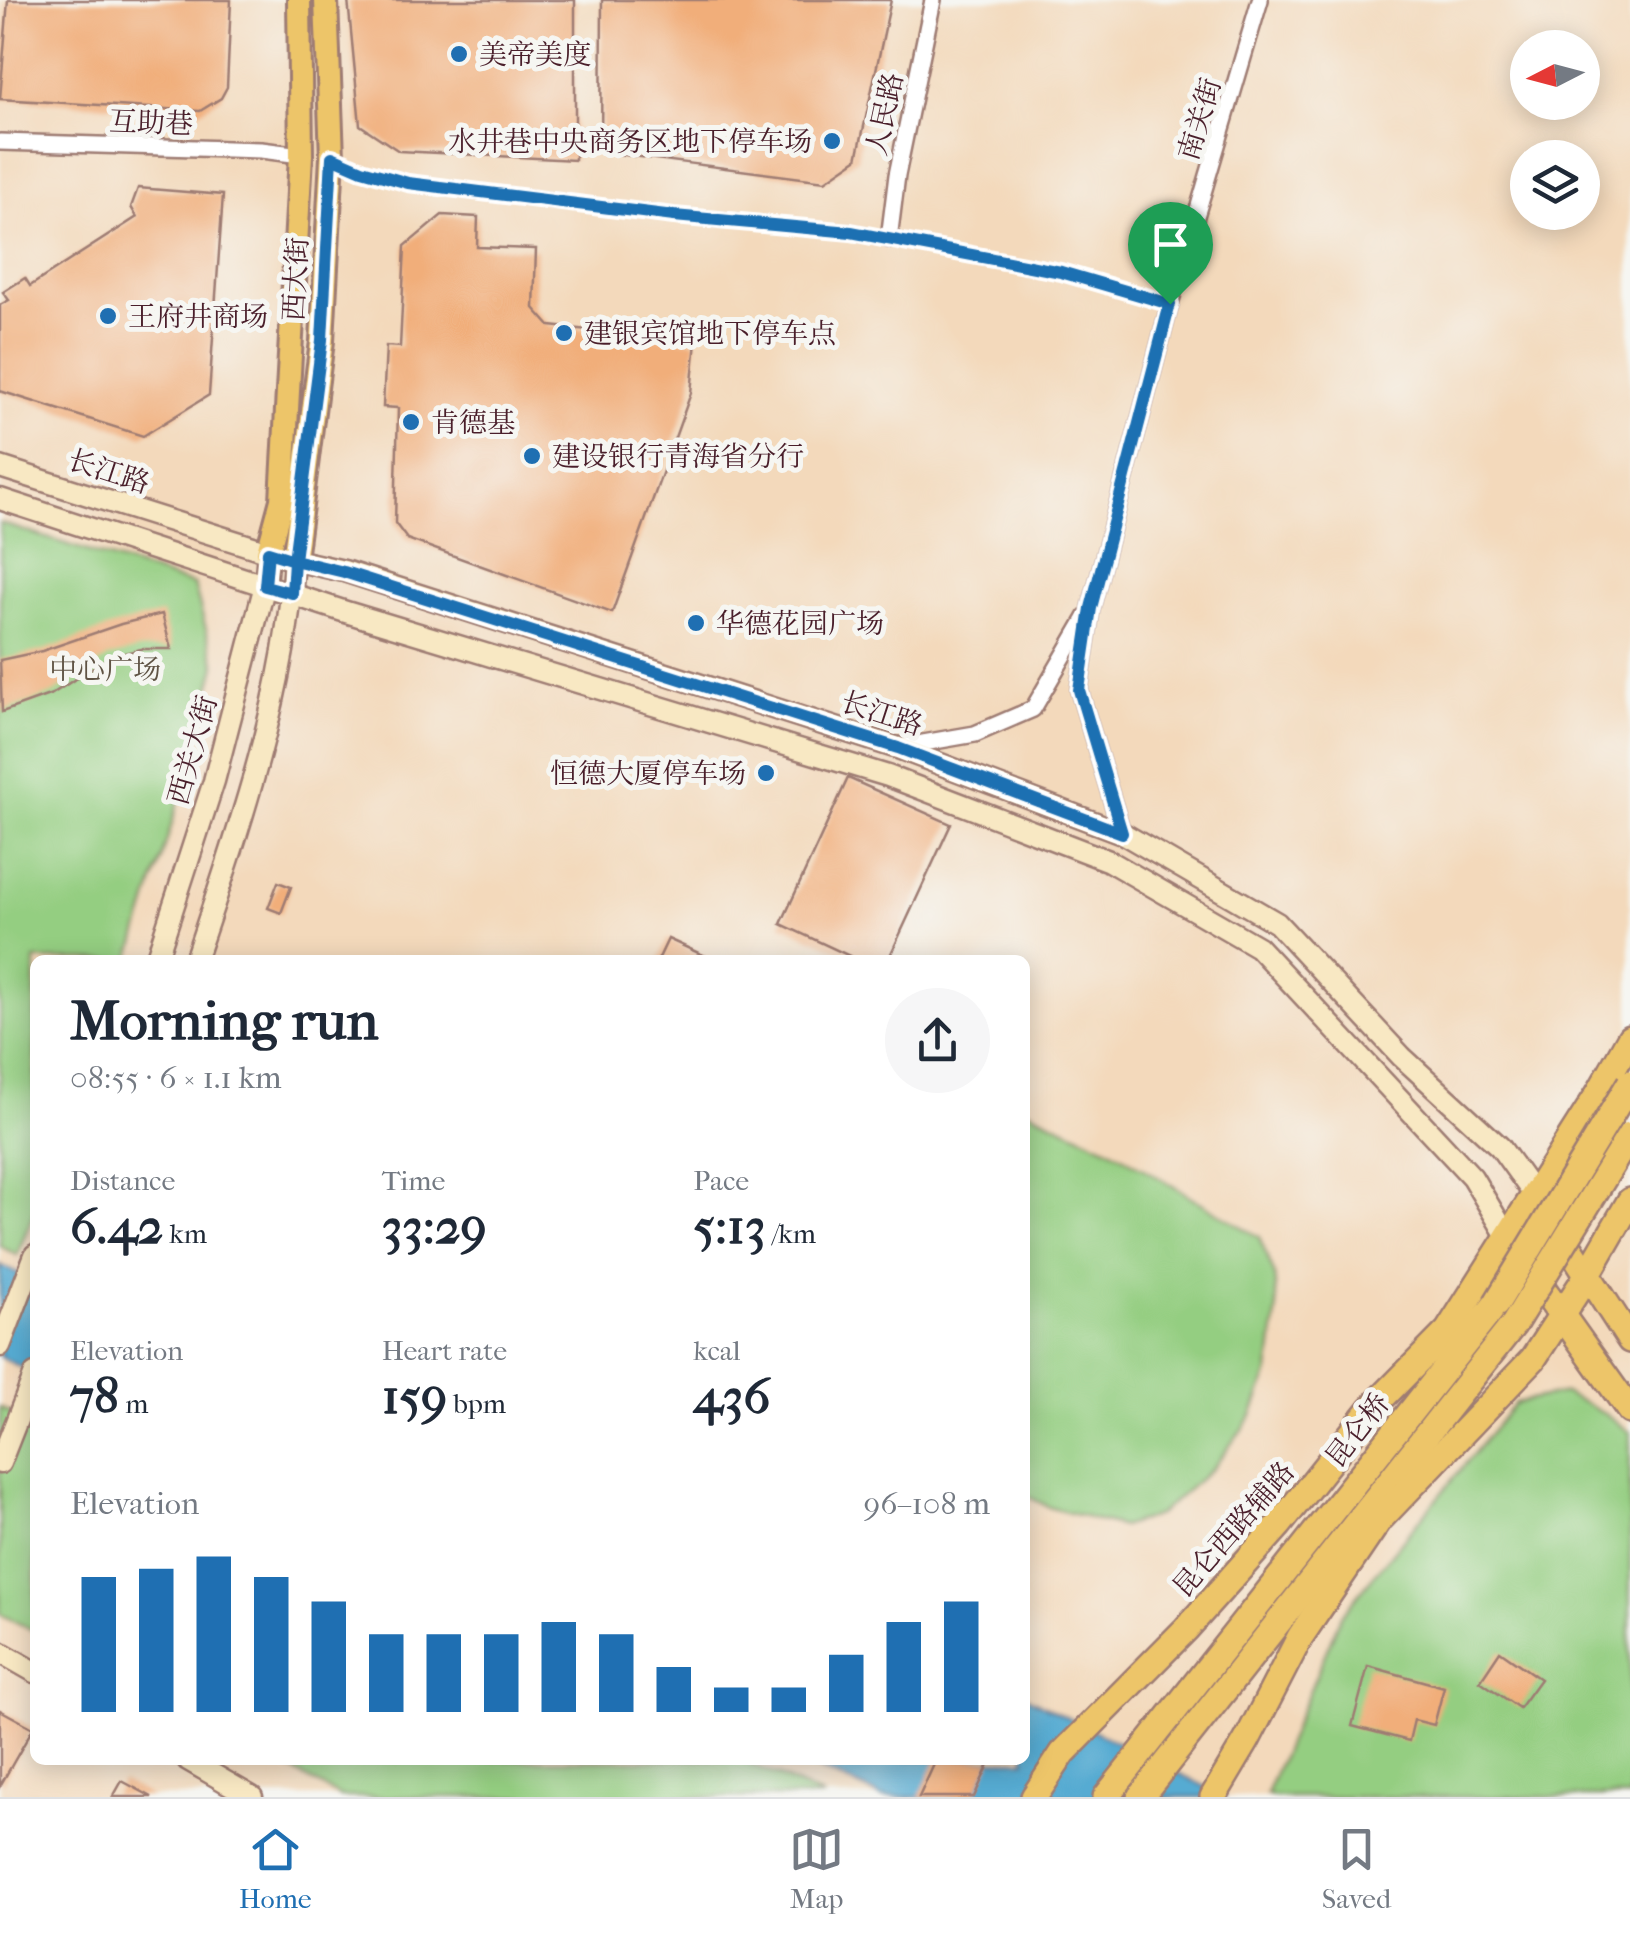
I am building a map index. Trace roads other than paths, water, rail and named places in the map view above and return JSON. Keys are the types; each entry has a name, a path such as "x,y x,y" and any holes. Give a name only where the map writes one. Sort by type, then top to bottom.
{"highway":[{"name":"昆仑西路辅路","path":"1034,1797 1063,1753 1186,1629 1280,1525 1371,1409 1448,1331 1630,1038"},
{"name":"昆仑桥","path":"1106,1797 1496,1304 1630,1083"},
{"name":"昆仑桥","path":"1140,1797 1514,1324 1630,1135"},
{"name":"长江路","path":"1533,1192 1630,1340"},
{"path":"1214,1797 1300,1637 1379,1520 1534,1359 1630,1201"},
{"path":"1507,1236 1559,1316 1630,1411"}],"main road":[{"name":"西大街","path":"268,552 282,500 301,155 299,0"},
{"name":"西大街","path":"294,560 322,340 332,157 326,0"},
{"name":"长江路","path":"0,467 898,748 1122,833 1276,923 1402,1057 1500,1147 1533,1192"},
{"path":"0,499 346,612 888,776 1109,861 1258,947 1472,1177 1507,1236"},
{"name":"西关大街","path":"158,955 214,781 265,586 268,552"},
{"path":"197,955 238,834 289,627 294,560"},
{"path":"0,1346 30,1268"},
{"path":"0,1463 30,1386"},
{"path":"0,1652 30,1669"},
{"path":"197,1765 252,1797"}],"street":[{"name":"人民路","path":"889,239 897,176 933,0"},
{"name":"南关街","path":"1122,833 1079,690 1091,608 1170,304 1260,0"},
{"name":"互助巷","path":"0,142 261,150 301,155"},
{"path":"332,157 408,183 674,216 851,232 1061,272 1170,304"},
{"path":"898,748 975,734 1032,709 1091,608"}],"water":[{"path":"0,1265 30,1279 30,1372 0,1357"},
{"path":"1030,1699 1226,1797 882,1797 809,1765 1030,1765"}],"place":[{"name":"美帝美度","path":"459,54"},
{"name":"水井巷中央商务区地下停车场","path":"832,141"},
{"name":"王府井商场","path":"108,316"},
{"name":"建银宾馆地下停车点","path":"564,333"},
{"name":"肯德基","path":"411,422"},
{"name":"建设银行青海省分行","path":"532,456"},
{"name":"华德花园广场","path":"696,623"},
{"name":"恒德大厦停车场","path":"766,773"}],"park label":[{"name":"中心广场","path":"105,669"}]}
